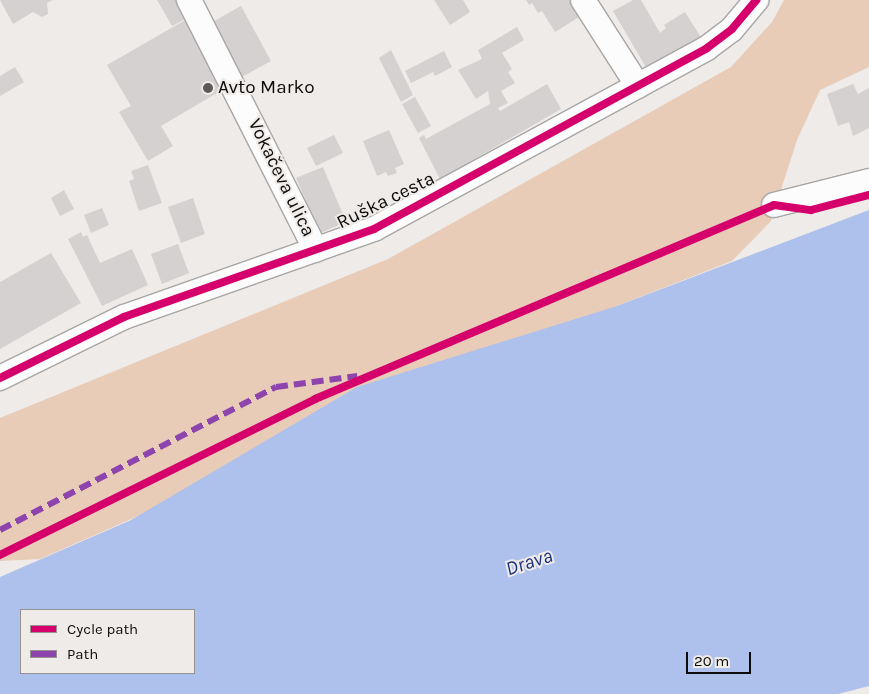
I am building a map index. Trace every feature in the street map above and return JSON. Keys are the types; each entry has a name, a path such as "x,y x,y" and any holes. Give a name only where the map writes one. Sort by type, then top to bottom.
{"street":[{"name":"Vokačeva ulica","path":"189,0 316,250"},
{"path":"583,0 638,86"},
{"name":"Ruška cesta","path":"0,378 124,317 198,288 374,229 707,48 732,29 756,0"},
{"path":"774,205 869,181"}],"path":[{"path":"594,270 600,278"}],"shaded area":[{"path":"784,0 869,0 869,67 820,90 797,140 771,221 732,261 617,306 40,559 0,561 0,418 388,259 731,67 772,22"}],"water":[{"name":"Drava","path":"869,210 869,686 838,694 0,694 0,577 131,520 357,387 617,306"}],"building":[{"path":"0,0 53,0 47,3 48,14 42,17 33,12 13,24"},
{"path":"157,0 177,0 187,18 172,26"},
{"path":"434,0 463,0 470,12 450,25"},
{"path":"526,0 575,0 584,14 555,32 542,11 538,13 532,3 529,5"},
{"path":"633,0 641,0 660,33 666,28 664,25 685,12 702,39 647,69 613,11"},
{"path":"241,6 271,61 238,79 209,24"},
{"name":"Avto Marko","path":"187,19 227,87 161,126 173,146 148,161 119,112 131,106 107,65"},
{"path":"517,27 524,40 502,53 512,69 508,72 515,83 501,91 508,103 498,108 500,111 547,84 561,109 440,179 419,138 424,135 426,139 490,104 488,91 476,99 458,70 482,59 478,50"},
{"path":"391,50 413,95 401,102 379,58"},
{"path":"444,51 452,67 435,76 433,72 411,83 405,71"},
{"path":"15,67 24,82 0,96 0,76"},
{"path":"853,84 858,94 869,88 869,128 853,136 849,122 838,126 827,94"},
{"path":"415,97 431,126 418,133 402,104"},
{"path":"389,130 404,164 395,168 397,173 388,176 386,172 377,176 363,141"},
{"path":"334,135 343,153 316,166 307,148"},
{"path":"148,165 162,203 139,211 129,181 134,179 131,171"},
{"path":"323,167 346,222 320,233 296,178"},
{"path":"64,190 74,209 60,216 51,198"},
{"path":"193,198 205,234 181,243 168,207"},
{"path":"102,208 109,225 91,233 84,215"},
{"path":"81,232 83,237 87,235 100,263 132,249 148,285 102,306 68,239"},
{"path":"178,244 189,273 162,284 151,254"},
{"path":"51,253 81,303 0,349 0,282"}],"marked path":[{"path":"0,530 276,387 357,376"}],"cycle path":[{"path":"0,378 124,317 374,229 707,48 732,29 756,0"},
{"path":"0,555 315,399 774,205 811,210 869,195"}],"place":[{"name":"Avto Marko","path":"208,88"}]}
